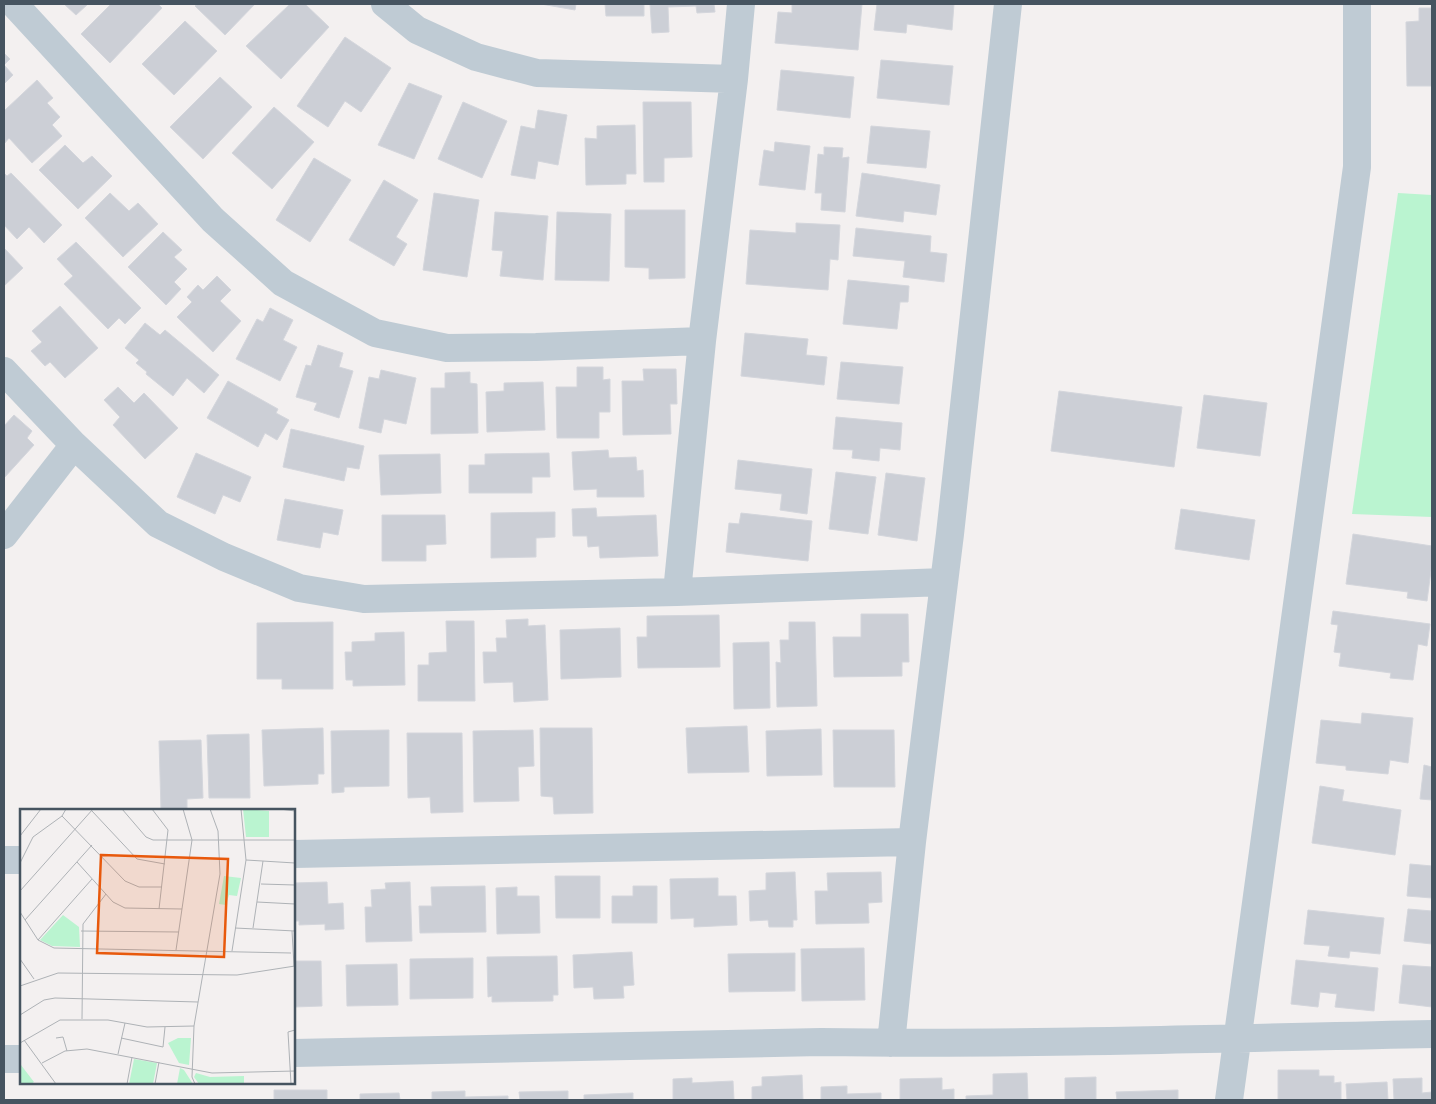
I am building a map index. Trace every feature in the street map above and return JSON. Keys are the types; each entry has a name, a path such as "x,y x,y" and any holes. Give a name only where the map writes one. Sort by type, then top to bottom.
{"street":[{"path":"14,4 220,226 283,282 375,333 447,348 702,341"},
{"path":"385,4 417,30 476,57 537,73 734,79"},
{"path":"678,592 702,341 734,79 741,4"},
{"path":"891,1043 912,842 944,582 1008,4"},
{"path":"1229,1100 1357,166 1357,4"},
{"path":"4,371 74,446 158,524 224,557 298,588 364,599 678,592 944,582"},
{"path":"4,535 74,446"},
{"path":"295,854 912,842"},
{"path":"4,860 20,860"},
{"path":"295,1053 811,1042 891,1043 1238,1039 1432,1034"},
{"path":"4,1059 20,1059"}],"green space":[{"path":"1398,193 1432,195 1432,517 1352,514"}],"building":[{"path":"64,4 88,4 76,15"},
{"path":"111,4 158,4 162,8 110,63 81,34"},
{"path":"198,4 255,4 225,35 195,6"},
{"path":"290,4 305,4 329,27 281,79 246,46"},
{"path":"541,4 576,4 575,10"},
{"path":"605,4 644,4 644,16 606,16"},
{"path":"650,4 714,4 715,12 697,13 696,6 668,7 669,32 652,33"},
{"path":"792,4 862,4 858,50 775,43 778,12 792,13"},
{"path":"877,4 954,4 952,30 907,24 906,33 874,30"},
{"path":"1419,8 1432,8 1432,86 1407,86 1406,22 1419,21"},
{"path":"185,21 217,51 174,95 142,64"},
{"path":"345,37 391,68 361,112 345,101 328,127 297,106"},
{"path":"4,53 10,59 4,65"},
{"path":"881,60 953,66 949,105 877,98"},
{"path":"4,65 13,75 4,84"},
{"path":"781,70 854,77 850,118 777,110"},
{"path":"220,77 252,107 203,159 170,127"},
{"path":"37,80 53,98 47,103 60,117 52,125 62,136 32,163 9,138 4,144 4,111"},
{"path":"409,83 442,96 414,159 378,145"},
{"path":"463,102 507,121 482,178 438,159"},
{"path":"643,102 691,102 692,157 664,158 664,182 644,182"},
{"path":"274,107 314,142 272,189 232,153"},
{"path":"538,110 567,115 558,165 538,161 535,179 511,175 521,126 535,129"},
{"path":"635,125 636,174 626,174 626,184 586,185 585,138 597,139 597,126"},
{"path":"871,126 930,131 926,168 867,163"},
{"path":"775,142 810,146 805,190 759,185 764,150 774,152"},
{"path":"65,145 83,163 92,156 112,176 78,209 39,170"},
{"path":"824,147 843,148 842,158 849,157 845,212 821,210 822,193 815,193 818,154 824,155"},
{"path":"314,158 351,180 310,242 276,220"},
{"path":"4,173 7,176 11,173 62,225 44,243 29,227 17,239 4,225"},
{"path":"862,173 940,185 936,215 904,211 903,222 856,216"},
{"path":"384,180 418,200 396,237 407,244 394,266 349,240"},
{"path":"110,193 129,211 138,203 158,224 123,257 85,218"},
{"path":"434,193 479,200 467,277 423,270"},
{"path":"625,210 685,210 685,278 649,279 649,268 625,267"},
{"path":"495,212 548,216 543,280 500,276 503,251 492,250"},
{"path":"557,212 611,214 609,281 555,280"},
{"path":"796,223 840,225 838,260 830,259 828,290 746,284 750,230 796,233"},
{"path":"856,228 931,236 930,252 947,254 944,282 903,277 905,261 853,256"},
{"path":"163,232 182,250 174,257 187,269 174,282 181,289 166,305 128,267"},
{"path":"76,242 141,308 125,324 119,318 108,329 64,284 73,276 57,259"},
{"path":"4,248 23,268 4,286"},
{"path":"217,276 231,290 220,301 241,321 213,352 177,317 192,302 187,297 198,285 203,290"},
{"path":"848,280 909,286 908,302 900,302 897,329 843,324"},
{"path":"60,306 98,348 65,378 50,362 45,366 31,351 42,342 32,331"},
{"path":"270,308 293,320 283,340 297,347 280,381 236,359 257,319 263,322"},
{"path":"145,323 160,335 165,330 219,375 204,393 187,378 173,396 146,374 147,372 136,363 139,360 125,348"},
{"path":"745,333 808,339 806,355 827,357 824,385 741,376"},
{"path":"318,345 343,353 339,367 353,371 339,418 314,410 317,403 296,397 306,365 311,366"},
{"path":"841,362 903,367 899,404 837,399"},
{"path":"577,367 603,367 603,380 610,379 610,412 599,412 599,438 557,438 556,387 577,387"},
{"path":"643,369 676,369 677,404 670,404 671,434 623,435 622,381 644,381"},
{"path":"381,370 416,378 406,424 384,419 381,433 359,428 369,377 379,379"},
{"path":"470,372 470,383 477,384 478,433 431,434 431,388 445,388 445,373"},
{"path":"228,381 278,409 276,413 289,420 277,440 265,433 258,447 207,418"},
{"path":"543,382 545,430 487,432 486,392 504,391 504,383"},
{"path":"118,387 134,403 144,393 178,428 145,459 113,425 120,417 104,400"},
{"path":"1059,391 1182,407 1174,467 1051,451"},
{"path":"1204,395 1267,403 1260,456 1197,448"},
{"path":"14,415 32,431 27,438 34,445 4,478 4,426"},
{"path":"836,417 902,423 900,450 880,448 879,461 852,458 853,450 833,449"},
{"path":"291,429 364,446 359,469 347,467 344,481 283,467"},
{"path":"608,450 609,458 636,457 637,471 643,470 644,497 597,497 597,489 574,490 572,452"},
{"path":"196,453 251,477 240,502 223,495 215,514 177,497"},
{"path":"549,453 550,477 532,477 532,493 469,493 469,465 485,465 485,454"},
{"path":"440,454 441,493 381,495 379,455"},
{"path":"738,460 812,469 807,514 780,510 782,494 735,489"},
{"path":"836,472 876,477 868,534 829,529"},
{"path":"886,473 925,478 917,541 878,535"},
{"path":"285,499 343,510 338,535 323,532 320,548 277,540"},
{"path":"596,508 597,517 656,515 658,556 600,558 599,546 588,547 587,536 573,536 572,509"},
{"path":"1181,509 1255,520 1249,560 1175,549"},
{"path":"555,512 555,537 536,538 536,557 491,558 491,513"},
{"path":"741,513 812,521 808,561 726,552 729,523 739,524"},
{"path":"382,515 445,515 446,544 426,545 426,561 382,561"},
{"path":"1353,534 1432,546 1432,563 1427,601 1407,598 1408,592 1346,584"},
{"path":"1333,611 1430,624 1427,646 1418,644 1413,680 1390,678 1391,673 1339,666 1341,653 1334,652 1338,625 1331,624"},
{"path":"861,614 908,614 909,662 902,662 902,676 834,677 833,637 861,637"},
{"path":"719,615 720,667 638,668 637,637 647,637 647,616"},
{"path":"528,619 528,626 545,625 548,700 514,702 513,682 484,683 483,652 497,652 496,638 507,638 506,620"},
{"path":"446,621 474,621 475,701 418,701 418,665 429,665 429,653 447,652"},
{"path":"333,622 333,689 282,689 282,679 257,679 257,623"},
{"path":"789,622 815,622 817,706 777,707 776,662 781,663 780,640 789,640"},
{"path":"620,628 621,677 561,679 560,630"},
{"path":"404,632 405,685 353,686 353,680 346,680 345,652 352,652 352,642 375,641 375,633"},
{"path":"769,642 770,708 734,709 733,643"},
{"path":"1362,713 1413,718 1408,763 1390,760 1388,774 1346,770 1346,766 1316,763 1321,720 1361,724"},
{"path":"747,726 749,772 688,773 686,728"},
{"path":"323,728 324,774 318,774 318,784 264,786 262,730"},
{"path":"540,728 592,728 593,813 554,814 553,797 541,796"},
{"path":"821,729 822,775 767,776 766,731"},
{"path":"389,730 389,786 344,787 344,792 332,793 331,731"},
{"path":"533,730 534,766 518,767 519,801 474,802 473,731"},
{"path":"833,730 894,730 895,787 834,787"},
{"path":"407,733 462,733 463,812 431,813 430,797 408,798"},
{"path":"249,734 250,798 209,798 207,735"},
{"path":"201,740 203,798 187,799 187,809 161,809 159,741"},
{"path":"1424,765 1432,767 1432,800 1420,799"},
{"path":"1320,786 1344,790 1342,801 1401,810 1395,855 1312,843"},
{"path":"1410,864 1432,866 1432,898 1407,896"},
{"path":"795,872 797,920 793,920 793,927 769,927 768,920 750,921 749,891 766,890 766,873"},
{"path":"881,872 882,902 868,903 869,923 816,924 815,891 828,891 827,873"},
{"path":"555,876 600,876 600,918 556,918"},
{"path":"718,878 718,896 736,896 737,925 694,927 694,918 671,919 670,879"},
{"path":"327,882 328,904 343,903 344,929 325,930 325,924 299,925 299,921 295,921 295,883"},
{"path":"410,882 412,941 366,942 365,907 372,907 371,890 386,889 385,883"},
{"path":"485,886 486,932 420,933 419,906 432,906 431,887"},
{"path":"633,886 657,886 657,923 612,923 612,896 633,896"},
{"path":"517,887 517,896 539,896 540,933 497,934 496,888"},
{"path":"1408,909 1432,911 1432,944 1404,941"},
{"path":"1308,910 1384,918 1380,954 1350,951 1349,958 1328,956 1330,946 1304,944"},
{"path":"864,948 865,1000 802,1001 801,949"},
{"path":"632,952 634,985 623,986 624,998 594,999 593,987 574,988 573,955"},
{"path":"795,953 795,991 729,992 728,954"},
{"path":"557,956 558,995 553,995 553,1001 492,1002 492,996 488,997 487,957"},
{"path":"473,958 473,998 410,999 410,959"},
{"path":"1296,960 1378,968 1374,1011 1335,1007 1337,994 1320,992 1318,1007 1291,1004"},
{"path":"295,961 321,961 322,1006 295,1007"},
{"path":"397,964 398,1005 347,1006 346,965"},
{"path":"1403,965 1432,967 1432,1007 1399,1003"},
{"path":"1278,1070 1319,1070 1319,1076 1334,1076 1334,1083 1341,1082 1341,1100 1278,1100"},
{"path":"1027,1073 1028,1100 966,1100 966,1096 993,1095 993,1074"},
{"path":"802,1075 803,1100 752,1100 752,1087 762,1086 762,1077"},
{"path":"1096,1077 1096,1100 1065,1100 1065,1078"},
{"path":"692,1078 692,1083 733,1081 734,1100 673,1100 673,1079"},
{"path":"942,1078 942,1090 954,1089 954,1100 900,1100 900,1079"},
{"path":"1422,1078 1422,1093 1432,1092 1432,1100 1394,1100 1393,1079"},
{"path":"1387,1082 1388,1100 1347,1100 1346,1084"},
{"path":"847,1086 847,1094 881,1093 881,1100 821,1100 821,1087"},
{"path":"274,1090 327,1090 327,1100 274,1100"},
{"path":"1178,1090 1178,1100 1117,1100 1116,1092"},
{"path":"465,1091 465,1097 508,1096 508,1100 432,1100 432,1092"},
{"path":"568,1091 568,1100 520,1100 519,1092"},
{"path":"399,1093 400,1100 360,1100 360,1094"},
{"path":"633,1093 633,1100 584,1100 584,1095"}]}
